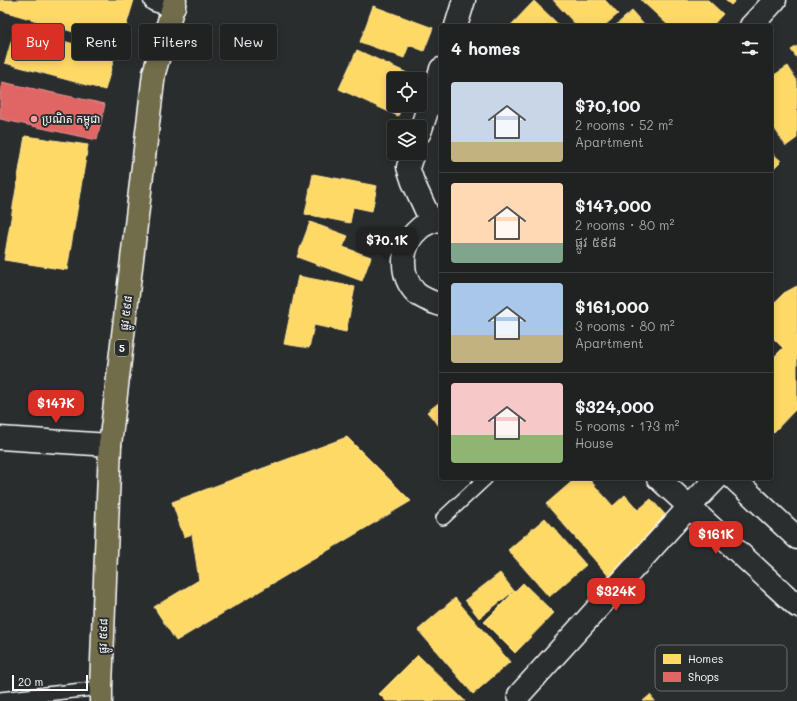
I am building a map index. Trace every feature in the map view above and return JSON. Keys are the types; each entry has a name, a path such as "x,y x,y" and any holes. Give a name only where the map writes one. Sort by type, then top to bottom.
{"main road":[{"name":"ផ្លូវ ៥៩៨","path":"101,694 110,444 154,72 168,2"}],"street":[{"path":"457,24 464,0"},
{"path":"752,24 774,0"},
{"path":"424,120 439,76"},
{"path":"410,160 408,167 413,182 436,220 419,228 410,239 404,253 404,268 408,281 416,293 428,301 439,304"},
{"path":"0,438 110,444"},
{"path":"660,480 797,606"},
{"path":"518,695 715,480"},
{"path":"735,480 797,538"}],"lane":[{"path":"443,518 484,480"},
{"path":"0,699 101,694"}],"building: Homes":[{"path":"0,0 134,0 127,24 72,24 72,32 64,29 64,24 47,24 0,10"},
{"path":"553,0 605,0 618,14 606,24 575,24"},
{"path":"641,0 708,0 723,14 714,24 667,24"},
{"path":"725,0 736,0 731,5"},
{"path":"534,1 558,24 512,24"},
{"path":"373,6 433,28 424,51 409,45 404,58 360,42"},
{"path":"632,11 643,24 617,24"},
{"path":"12,38 12,60 64,60 64,41 72,43 72,60 114,60 105,90 5,63"},
{"path":"797,46 797,58 791,50"},
{"path":"357,50 405,72 387,72 387,111 339,89"},
{"path":"788,66 797,81 797,138 786,146 773,126 773,76"},
{"path":"389,112 400,112 398,116"},
{"path":"25,136 88,145 67,270 4,260"},
{"path":"773,154 781,161 773,169"},
{"path":"313,174 377,186 372,211 353,207 350,223 305,214"},
{"path":"310,222 348,236 343,247 371,257 362,281 297,257"},
{"path":"298,276 355,287 346,332 314,325 309,348 284,344"},
{"path":"797,286 797,412 795,410 773,433 773,358 783,348 773,338 773,304 784,293"},
{"path":"439,403 439,426 427,412"},
{"path":"347,437 411,501 176,641 154,607 199,580 192,534 184,537 172,502"},
{"path":"574,480 590,480 613,506 625,495 638,510 651,499 670,520 635,550 640,555 612,580 546,504"},
{"path":"545,518 586,565 549,597 508,550"},
{"path":"500,573 514,591 479,618 465,600"},
{"path":"523,583 554,613 515,653 484,622"},
{"path":"455,598 510,662 473,694 418,630"},
{"path":"418,655 465,701 386,701 379,694"},
{"path":"650,695 655,701 643,701"}],"building: Shops":[{"path":"2,82 105,104 97,140 0,119 0,92"}],"place":[{"name":"ប្រណិត កម្ពុជា","path":"34,119"}]}
